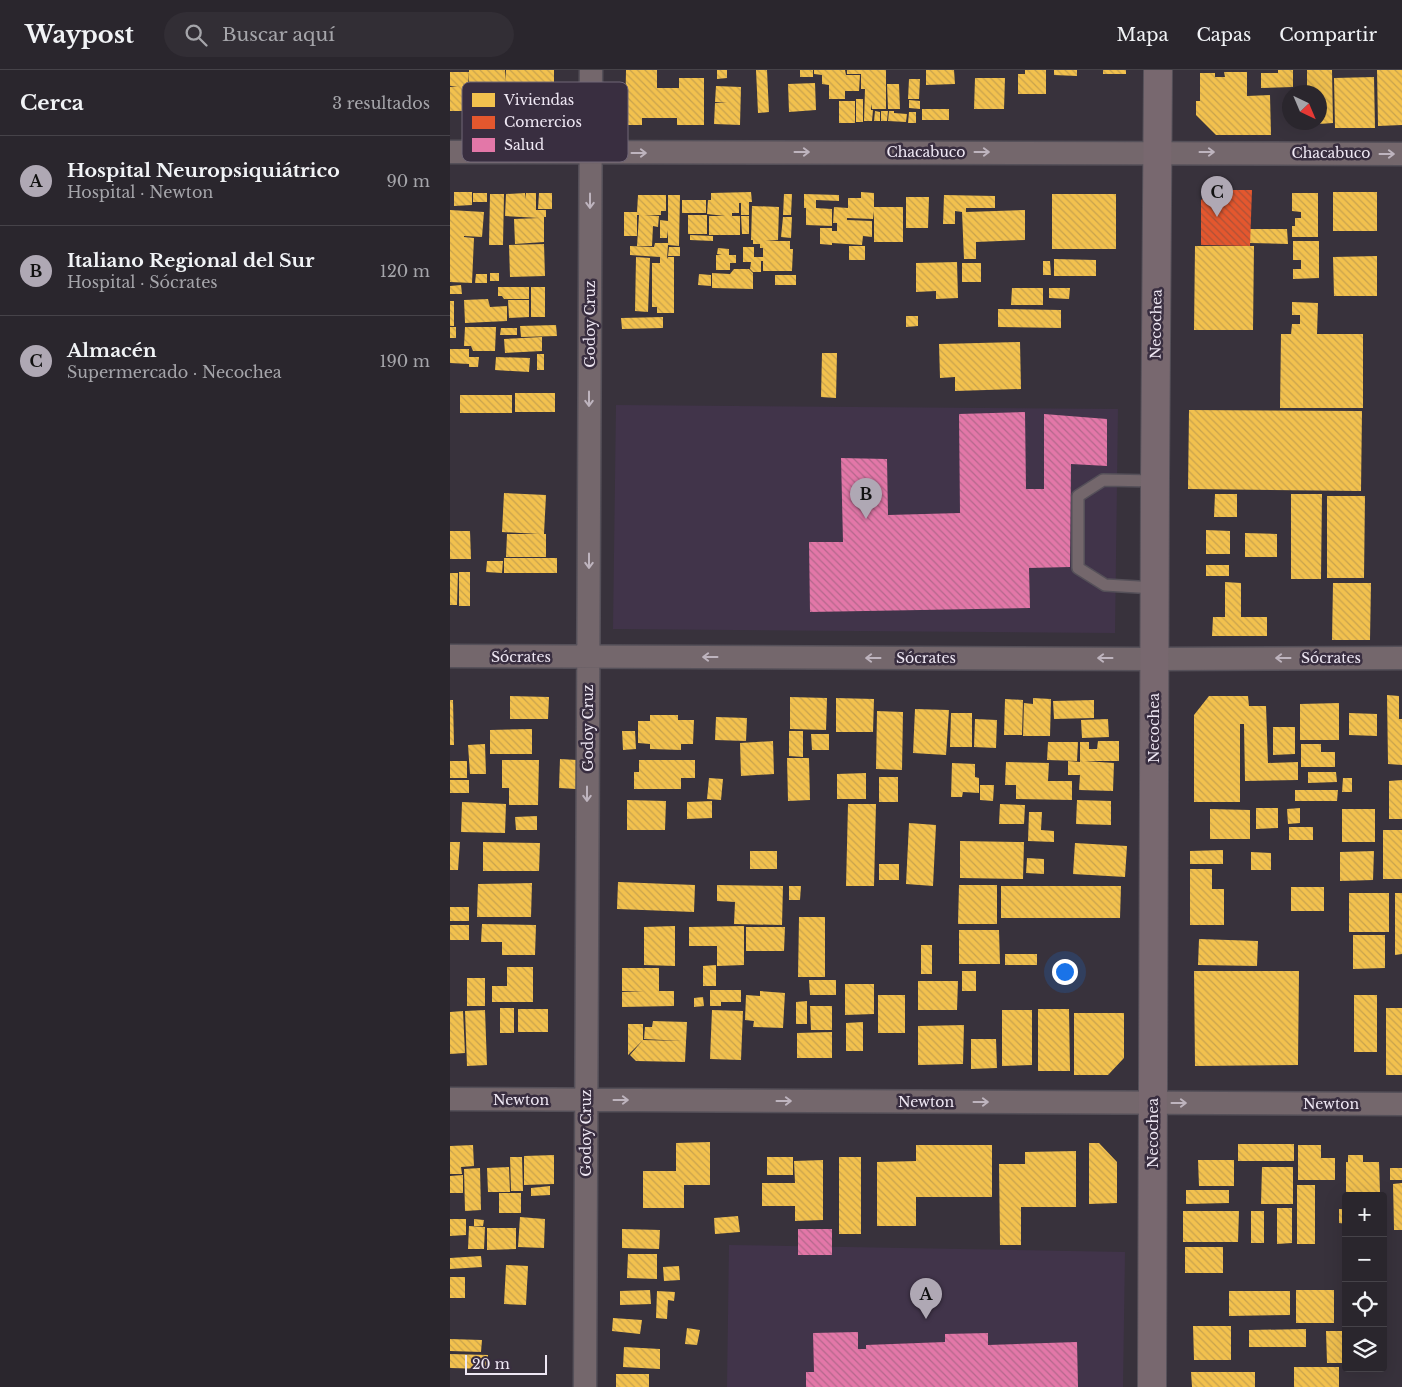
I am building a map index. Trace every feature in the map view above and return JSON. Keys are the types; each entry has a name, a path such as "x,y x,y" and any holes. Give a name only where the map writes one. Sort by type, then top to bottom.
{"main road":[{"name":"Necochea","path":"1152,1387 1158,70"}],"street":[{"name":"Chacabuco","path":"628,153 1158,152 1402,154"},
{"name":"Godoy Cruz","path":"585,1387 590,162"},
{"name":"Sócrates","path":"450,656 1154,659 1402,658"},
{"name":"Newton","path":"450,1100 1402,1104"}],"lane":[{"path":"1155,481 1103,480 1078,496 1078,568 1104,585 1155,588"}],"shaded area":[{"path":"616,405 1118,409 1115,633 613,629"},
{"path":"729,1245 1125,1252 1123,1387 727,1387"}],"building: Viviendas":[{"path":"469,70 505,70 505,81 506,70 554,70 554,82 469,82"},
{"path":"626,70 657,70 657,88 679,88 679,78 704,78 704,125 677,125 677,118 642,118 642,125 628,125 628,82 626,82"},
{"path":"717,70 727,70 727,78 717,79"},
{"path":"756,70 767,70 769,112 758,113"},
{"path":"800,70 813,70 813,77 800,77"},
{"path":"814,70 845,70 846,75 860,75 859,91 845,91 845,99 829,99 829,85 822,84 822,75 814,74"},
{"path":"847,70 886,70 886,109 872,109 871,104 871,110 873,110 872,121 864,121 865,89 861,89 861,74 847,74"},
{"path":"926,70 954,70 955,84 926,85"},
{"path":"1025,70 1046,70 1046,94 1018,94 1018,74 1025,74"},
{"path":"1054,70 1077,70 1077,76 1054,75"},
{"path":"1103,70 1126,70 1126,74 1103,74"},
{"path":"1278,70 1293,70 1293,85 1261,88 1261,73 1278,73"},
{"path":"1307,70 1332,70 1333,123 1327,123 1327,85 1307,85"},
{"path":"1377,70 1402,70 1402,125 1378,126"},
{"path":"450,72 469,72 468,82 462,82 462,111 450,111 450,87 458,87 450,86"},
{"path":"1224,72 1247,72 1247,96 1270,95 1271,135 1216,135 1196,115 1196,101 1200,101 1200,73 1215,73 1215,77 1225,77"},
{"path":"1374,77 1375,128 1335,128 1334,78"},
{"path":"975,78 1005,78 1004,109 974,109"},
{"path":"909,79 920,79 919,99 908,99"},
{"path":"815,83 816,110 789,112 788,84"},
{"path":"887,84 899,84 900,109 888,109"},
{"path":"716,86 741,87 740,125 714,124 715,103 727,103 715,102"},
{"path":"856,99 863,99 863,122 856,122"},
{"path":"909,100 920,101 920,109 909,108"},
{"path":"839,101 855,101 855,123 839,123"},
{"path":"922,109 949,109 949,120 922,120"},
{"path":"875,111 880,112 880,121 874,121"},
{"path":"881,111 888,111 887,121 881,121"},
{"path":"889,111 907,114 906,122 888,121"},
{"path":"909,112 916,112 916,123 908,123"},
{"path":"454,192 472,192 472,205 454,206"},
{"path":"751,192 752,202 749,202 749,215 741,215 741,203 739,203 739,213 732,213 732,216 740,216 740,235 709,235 709,216 725,216 707,214 708,200 711,200 711,193"},
{"path":"861,192 874,193 874,207 903,207 903,242 874,242 874,211 873,219 847,218 847,220 872,221 872,237 863,236 862,245 820,244 820,228 832,228 832,231 837,231 837,223 833,223 834,207 848,208 848,198 861,198"},
{"path":"1333,192 1377,192 1377,231 1333,231"},
{"path":"473,193 487,193 487,202 473,202"},
{"path":"525,193 525,199 526,193 536,193 536,210 546,210 546,217 544,217 544,242 515,244 514,219 539,218 505,216 506,194"},
{"path":"539,193 552,193 552,209 538,209"},
{"path":"1292,193 1318,193 1318,237 1292,237 1292,226 1295,226 1295,218 1301,218 1301,212 1292,211"},
{"path":"490,194 504,194 503,245 489,245"},
{"path":"784,194 792,194 791,215 783,215"},
{"path":"804,194 839,195 839,201 816,200 816,208 832,209 832,226 806,225"},
{"path":"1052,194 1116,194 1116,249 1052,249"},
{"path":"638,195 666,195 666,211 661,211 661,215 644,215 659,216 658,227 653,226 652,246 637,246 639,215 637,215 637,236 624,236 624,212 637,212"},
{"path":"668,195 680,195 679,246 668,245 667,259 668,257 674,257 674,313 657,313 657,307 652,307 652,263 660,263 660,257 630,255 630,246 654,247 655,243 668,243 668,230 667,238 660,238 660,220 668,221"},
{"path":"944,195 995,196 995,208 966,208 966,212 1025,210 1025,240 976,242 976,259 964,259 962,212 955,211 955,224 943,224"},
{"path":"906,197 929,197 928,228 906,228"},
{"path":"682,200 706,200 706,213 682,213"},
{"path":"752,206 779,207 778,240 765,241 790,241 790,249 793,249 792,271 763,271 763,261 761,261 761,272 753,272 750,269 751,262 743,262 743,247 754,247 754,257 763,257 763,248 760,248 760,244 753,244 753,240 751,240"},
{"path":"450,210 484,212 482,237 464,236 474,238 472,283 450,282"},
{"path":"688,215 707,215 707,234 688,234"},
{"path":"741,216 749,216 749,234 742,234"},
{"path":"783,217 792,217 791,238 781,237"},
{"path":"1250,229 1287,229 1288,244 1250,243"},
{"path":"690,235 713,236 713,241 690,240"},
{"path":"1293,241 1319,241 1319,278 1293,279 1293,269 1301,269 1301,260 1293,260"},
{"path":"544,244 545,276 510,277 509,245"},
{"path":"849,246 865,246 865,260 849,260"},
{"path":"1195,246 1254,246 1253,330 1194,330"},
{"path":"669,247 680,247 680,256 668,256"},
{"path":"718,248 729,249 729,255 736,255 736,263 730,263 730,270 716,270 716,255 722,255 717,254"},
{"path":"1377,256 1377,296 1334,296 1333,257"},
{"path":"636,257 650,258 648,312 635,311"},
{"path":"1054,259 1096,260 1096,276 1054,276"},
{"path":"1043,261 1050,261 1051,275 1043,275"},
{"path":"957,262 958,298 936,299 936,291 916,292 916,263"},
{"path":"962,263 981,263 981,282 962,282"},
{"path":"734,269 749,269 753,273 753,289 712,288 712,273 730,274"},
{"path":"490,273 499,273 499,281 490,281"},
{"path":"476,274 487,274 487,283 475,283"},
{"path":"699,274 711,275 711,286 698,285"},
{"path":"775,275 796,275 796,285 775,285"},
{"path":"461,285 462,294 450,294 450,286"},
{"path":"498,287 529,287 529,299 504,299 502,296 498,296"},
{"path":"531,287 545,287 545,317 531,317"},
{"path":"1012,288 1043,288 1043,305 1011,305"},
{"path":"1049,288 1070,288 1069,299 1049,298"},
{"path":"488,299 490,307 507,306 507,321 465,323 464,300"},
{"path":"508,300 529,300 529,317 509,318"},
{"path":"450,301 454,301 454,326 450,326"},
{"path":"1292,302 1318,303 1317,334 1363,334 1363,408 1280,408 1281,334 1291,334 1292,324 1300,324 1300,315 1292,315"},
{"path":"998,309 1061,310 1061,328 998,327"},
{"path":"906,316 918,316 918,326 906,327"},
{"path":"663,317 663,328 622,329 621,318"},
{"path":"556,325 557,336 521,337 520,326"},
{"path":"450,327 456,327 456,338 450,338"},
{"path":"465,327 496,327 495,351 473,351 471,346 464,346"},
{"path":"501,328 517,328 517,335 500,335"},
{"path":"542,337 542,351 505,353 504,339"},
{"path":"1020,342 1021,389 955,391 955,377 940,378 939,344"},
{"path":"450,349 469,349 469,357 479,357 478,367 469,367 469,364 450,363"},
{"path":"822,353 837,353 836,398 821,397"},
{"path":"537,354 544,354 544,370 537,370"},
{"path":"496,357 530,358 529,372 495,370"},
{"path":"515,393 555,393 555,412 515,412"},
{"path":"460,395 512,395 512,413 460,413"},
{"path":"1189,410 1362,411 1361,491 1188,489"},
{"path":"504,493 546,495 544,534 546,534 546,557 506,557 507,534 539,534 502,532"},
{"path":"1215,494 1237,494 1237,517 1214,517"},
{"path":"1291,494 1322,494 1321,579 1291,579"},
{"path":"1327,496 1365,496 1364,578 1327,578"},
{"path":"1206,530 1230,531 1230,554 1206,554"},
{"path":"450,531 470,531 471,559 450,559"},
{"path":"1245,533 1277,534 1277,557 1245,557"},
{"path":"504,558 557,558 557,573 504,573"},
{"path":"487,561 503,561 502,573 486,572"},
{"path":"1206,565 1229,565 1229,576 1206,576"},
{"path":"459,572 470,572 470,606 459,606"},
{"path":"450,573 458,573 457,605 450,605"},
{"path":"1225,582 1241,583 1241,617 1267,617 1267,636 1212,636 1213,617 1225,617"},
{"path":"1333,583 1371,583 1370,640 1332,640"},
{"path":"1387,695 1399,696 1399,719 1402,719 1402,765 1388,764"},
{"path":"510,696 549,697 548,719 510,719"},
{"path":"1209,696 1248,696 1249,706 1266,706 1268,763 1298,762 1298,780 1245,781 1244,724 1240,724 1240,802 1194,802 1194,715"},
{"path":"790,697 827,698 826,730 790,729"},
{"path":"836,698 874,699 873,732 836,732"},
{"path":"1033,698 1051,699 1050,736 1023,736 1024,703 1033,704"},
{"path":"1005,699 1023,700 1022,735 1004,735"},
{"path":"450,700 453,700 454,745 450,745"},
{"path":"1094,700 1094,718 1054,719 1053,701"},
{"path":"1339,703 1339,740 1300,740 1300,704"},
{"path":"915,709 949,710 946,755 913,753"},
{"path":"877,711 903,712 902,770 876,769"},
{"path":"951,713 972,713 972,747 950,747"},
{"path":"1349,713 1377,714 1377,736 1349,735"},
{"path":"650,715 678,715 678,720 694,720 693,744 681,744 681,750 650,749 650,744 638,743 638,721 650,721"},
{"path":"716,717 747,718 746,741 715,740"},
{"path":"975,719 997,720 996,748 974,747"},
{"path":"1108,719 1109,737 1082,738 1081,720"},
{"path":"1273,727 1295,727 1295,754 1273,755"},
{"path":"532,729 532,754 490,754 490,730"},
{"path":"622,731 635,731 636,749 623,750"},
{"path":"789,731 803,731 803,757 789,756"},
{"path":"811,734 829,734 829,750 812,750"},
{"path":"773,741 774,774 741,776 740,743"},
{"path":"1098,741 1119,741 1119,761 1084,761 1114,763 1113,791 1079,790 1080,775 1068,775 1068,761 1080,762 1080,742 1089,742 1089,749 1097,749"},
{"path":"1048,742 1078,742 1077,761 1047,760"},
{"path":"485,744 486,774 470,774 468,745"},
{"path":"1301,744 1321,744 1321,752 1335,752 1335,767 1301,767"},
{"path":"787,758 809,758 810,800 788,801"},
{"path":"560,759 577,760 576,789 559,788"},
{"path":"502,760 539,760 538,805 509,805 509,788 502,788"},
{"path":"639,760 695,760 695,778 681,778 681,789 634,789 634,772 639,772"},
{"path":"450,761 467,761 467,778 450,778"},
{"path":"1006,762 1049,763 1048,781 1072,781 1072,800 1016,799 1016,785 1005,785"},
{"path":"952,763 975,764 975,777 979,778 979,793 963,792 962,797 951,797"},
{"path":"1308,772 1336,772 1337,782 1308,783"},
{"path":"866,773 866,799 837,799 837,774"},
{"path":"879,777 898,777 898,802 879,802"},
{"path":"709,778 723,779 721,800 707,799"},
{"path":"1343,778 1352,778 1352,792 1342,792"},
{"path":"450,780 469,780 469,793 450,793"},
{"path":"1402,780 1402,819 1389,819 1389,781"},
{"path":"980,785 994,785 993,801 980,800"},
{"path":"1295,790 1338,790 1337,801 1295,801"},
{"path":"627,800 666,801 665,830 627,830"},
{"path":"1077,800 1111,801 1111,825 1076,824"},
{"path":"712,801 712,818 687,819 687,802"},
{"path":"462,802 506,804 505,833 461,832"},
{"path":"848,804 876,804 874,886 846,886"},
{"path":"1000,804 1025,805 1024,824 999,824"},
{"path":"1256,808 1278,808 1278,828 1256,829"},
{"path":"1300,808 1300,823 1288,824 1287,809"},
{"path":"1210,809 1250,810 1250,839 1210,839"},
{"path":"1342,809 1375,809 1375,842 1342,842"},
{"path":"1029,812 1042,812 1041,830 1054,831 1054,842 1028,841"},
{"path":"537,816 537,830 516,830 515,817"},
{"path":"909,823 936,825 933,886 906,884"},
{"path":"1289,827 1313,827 1313,840 1289,840"},
{"path":"1383,830 1402,830 1402,879 1383,879"},
{"path":"960,841 1024,842 1023,879 960,878"},
{"path":"450,842 460,842 458,870 450,870"},
{"path":"483,842 540,843 539,871 483,871"},
{"path":"1075,843 1127,846 1125,877 1073,874"},
{"path":"1223,850 1223,864 1190,864 1190,851"},
{"path":"750,851 777,851 777,869 750,869"},
{"path":"1374,851 1373,880 1340,881 1340,852"},
{"path":"1251,852 1271,853 1271,870 1251,870"},
{"path":"1027,858 1044,859 1044,874 1026,873"},
{"path":"879,864 899,864 899,880 879,880"},
{"path":"1190,869 1212,869 1212,889 1224,889 1224,925 1190,925"},
{"path":"618,882 695,885 694,912 617,909"},
{"path":"532,883 531,917 477,917 478,884"},
{"path":"717,885 783,886 782,925 734,924 735,902 717,901"},
{"path":"959,885 997,885 997,924 958,924"},
{"path":"789,886 801,886 800,900 789,900"},
{"path":"1001,886 1121,886 1120,918 1001,918"},
{"path":"1291,887 1324,887 1324,911 1291,911"},
{"path":"1349,893 1389,893 1389,932 1349,932"},
{"path":"1395,893 1402,893 1402,954 1395,955"},
{"path":"450,907 469,907 469,921 450,921"},
{"path":"799,917 825,917 825,977 798,977"},
{"path":"482,924 536,925 535,955 502,955 502,942 481,942"},
{"path":"450,925 469,925 469,940 450,940"},
{"path":"675,926 675,966 644,965 644,927"},
{"path":"744,926 744,965 717,966 717,946 689,946 689,927"},
{"path":"746,927 785,927 784,951 746,951"},
{"path":"959,930 999,930 1000,964 959,964"},
{"path":"1353,935 1385,935 1385,968 1353,969"},
{"path":"1199,939 1258,941 1257,966 1198,965"},
{"path":"921,945 932,945 932,974 921,974"},
{"path":"1005,954 1037,954 1037,965 1005,965"},
{"path":"716,965 716,986 703,986 703,966"},
{"path":"507,967 533,967 533,1002 492,1002 492,986 507,986"},
{"path":"622,968 659,968 659,991 674,991 674,1006 622,1007 622,992 644,992 622,991"},
{"path":"962,971 976,971 976,991 962,991"},
{"path":"1194,971 1299,971 1298,1065 1195,1066"},
{"path":"467,978 485,978 485,1006 467,1006"},
{"path":"809,980 836,980 836,995 810,995"},
{"path":"918,981 958,981 957,1010 918,1010"},
{"path":"845,984 874,984 874,1014 845,1015"},
{"path":"710,990 741,990 741,1002 721,1002 721,1006 710,1006"},
{"path":"760,991 785,993 783,1028 753,1027 754,1021 745,1020 746,995 760,996"},
{"path":"878,995 905,995 905,1033 878,1033"},
{"path":"1354,995 1377,995 1377,1052 1354,1052"},
{"path":"703,997 704,1006 694,1007 694,998"},
{"path":"807,1001 807,1024 796,1024 796,1002"},
{"path":"810,1006 832,1006 832,1030 811,1030"},
{"path":"500,1008 514,1008 514,1033 500,1033"},
{"path":"1386,1008 1402,1008 1402,1075 1386,1075"},
{"path":"518,1009 548,1009 548,1032 518,1032"},
{"path":"1038,1009 1069,1009 1070,1071 1038,1071"},
{"path":"485,1010 487,1065 467,1066 465,1011"},
{"path":"712,1010 743,1011 741,1060 710,1059"},
{"path":"1002,1010 1032,1010 1032,1065 1002,1066"},
{"path":"463,1011 465,1053 450,1054 450,1012"},
{"path":"1074,1013 1124,1013 1124,1058 1108,1075 1074,1075"},
{"path":"653,1021 687,1022 685,1062 636,1061 630,1055 643,1040 682,1041 644,1039 645,1027 652,1027"},
{"path":"863,1022 863,1051 846,1051 846,1023"},
{"path":"628,1024 643,1024 643,1040 628,1055"},
{"path":"964,1025 963,1064 918,1065 918,1026"},
{"path":"832,1032 832,1058 797,1058 797,1033"},
{"path":"971,1039 996,1039 997,1068 971,1069"},
{"path":"710,1142 710,1185 684,1185 684,1208 643,1208 643,1171 676,1171 676,1143"},
{"path":"1089,1143 1099,1143 1117,1162 1117,1203 1089,1204"},
{"path":"1238,1144 1294,1144 1294,1161 1238,1161"},
{"path":"473,1145 474,1166 461,1167 462,1174 450,1174 450,1146"},
{"path":"916,1145 992,1145 992,1197 916,1197 916,1226 877,1226 877,1162 916,1161"},
{"path":"1298,1145 1321,1145 1321,1158 1335,1158 1335,1180 1298,1180"},
{"path":"1076,1151 1076,1207 1021,1207 1021,1245 1000,1245 999,1164 1025,1164 1025,1152"},
{"path":"554,1155 554,1184 524,1185 524,1156"},
{"path":"1348,1155 1363,1155 1363,1162 1379,1162 1380,1192 1346,1192 1346,1162 1348,1162"},
{"path":"510,1157 522,1157 523,1191 511,1191"},
{"path":"767,1157 793,1157 793,1175 767,1175"},
{"path":"839,1157 861,1157 861,1234 839,1234"},
{"path":"823,1160 823,1220 795,1221 795,1206 762,1206 762,1183 795,1183 794,1161"},
{"path":"1198,1160 1234,1160 1234,1186 1199,1186"},
{"path":"509,1167 510,1192 488,1192 487,1168"},
{"path":"1262,1167 1293,1167 1293,1204 1261,1204"},
{"path":"480,1168 481,1210 465,1211 464,1169"},
{"path":"1390,1168 1402,1168 1402,1180 1390,1180"},
{"path":"463,1175 463,1193 450,1193 450,1176"},
{"path":"1402,1183 1402,1230 1394,1230 1393,1184"},
{"path":"1297,1185 1315,1185 1315,1244 1297,1244"},
{"path":"550,1186 550,1195 531,1196 531,1188"},
{"path":"1186,1190 1229,1190 1229,1203 1186,1204"},
{"path":"499,1193 521,1193 521,1213 499,1213"},
{"path":"1277,1208 1292,1208 1292,1243 1277,1244"},
{"path":"1339,1209 1342,1209 1342,1223 1339,1223"},
{"path":"1183,1211 1239,1211 1238,1242 1183,1242"},
{"path":"1251,1211 1264,1211 1264,1243 1251,1243"},
{"path":"738,1216 740,1232 715,1234 714,1218"},
{"path":"520,1217 545,1219 544,1248 518,1247"},
{"path":"450,1219 466,1219 466,1235 450,1236"},
{"path":"474,1219 484,1220 483,1226 474,1226"},
{"path":"469,1226 485,1227 484,1249 468,1249"},
{"path":"487,1228 516,1228 516,1249 487,1250"},
{"path":"622,1229 660,1230 659,1249 622,1248"},
{"path":"1185,1247 1223,1247 1223,1273 1185,1273"},
{"path":"628,1254 657,1254 657,1279 627,1278"},
{"path":"481,1256 482,1267 450,1269 450,1258"},
{"path":"506,1265 528,1266 526,1305 504,1304"},
{"path":"679,1266 680,1280 664,1281 663,1267"},
{"path":"450,1277 465,1277 465,1298 450,1298"},
{"path":"650,1290 651,1304 620,1305 620,1291"},
{"path":"1296,1290 1334,1290 1334,1323 1296,1323"},
{"path":"657,1291 675,1292 674,1301 668,1300 667,1319 656,1318"},
{"path":"1229,1291 1290,1291 1290,1315 1229,1316"},
{"path":"613,1318 642,1320 640,1334 612,1331"},
{"path":"1193,1326 1231,1326 1231,1360 1194,1360"},
{"path":"687,1328 700,1330 697,1345 685,1344"},
{"path":"1306,1329 1306,1347 1249,1347 1249,1330"},
{"path":"1326,1331 1342,1331 1342,1363 1327,1363"},
{"path":"450,1339 482,1340 481,1352 450,1351"},
{"path":"624,1347 660,1349 660,1369 623,1367"},
{"path":"450,1354 488,1355 487,1369 450,1368"},
{"path":"1294,1367 1339,1367 1339,1387 1294,1387"},
{"path":"1191,1372 1255,1372 1255,1387 1192,1387"},
{"path":"616,1374 649,1374 649,1387 616,1387"}],"building: Comercios":[{"path":"1214,190 1252,190 1250,246 1201,245 1201,200"}],"building: Salud":[{"path":"1025,412 1026,489 1044,489 1044,414 1107,419 1107,466 1071,464 1070,567 1029,568 1030,608 810,612 809,542 843,542 841,458 887,459 888,515 960,513 959,414"},
{"path":"798,1229 832,1229 832,1255 798,1255"},
{"path":"858,1332 858,1349 866,1349 866,1345 945,1342 945,1334 988,1333 988,1345 1077,1342 1078,1387 806,1387 806,1372 814,1372 813,1333"}],"place":[{"name":"Almacén","path":"1217,217"},
{"name":"Italiano Regional del Sur","path":"866,519"},
{"name":"Hospital Neuropsiquiátrico","path":"926,1319"}]}
